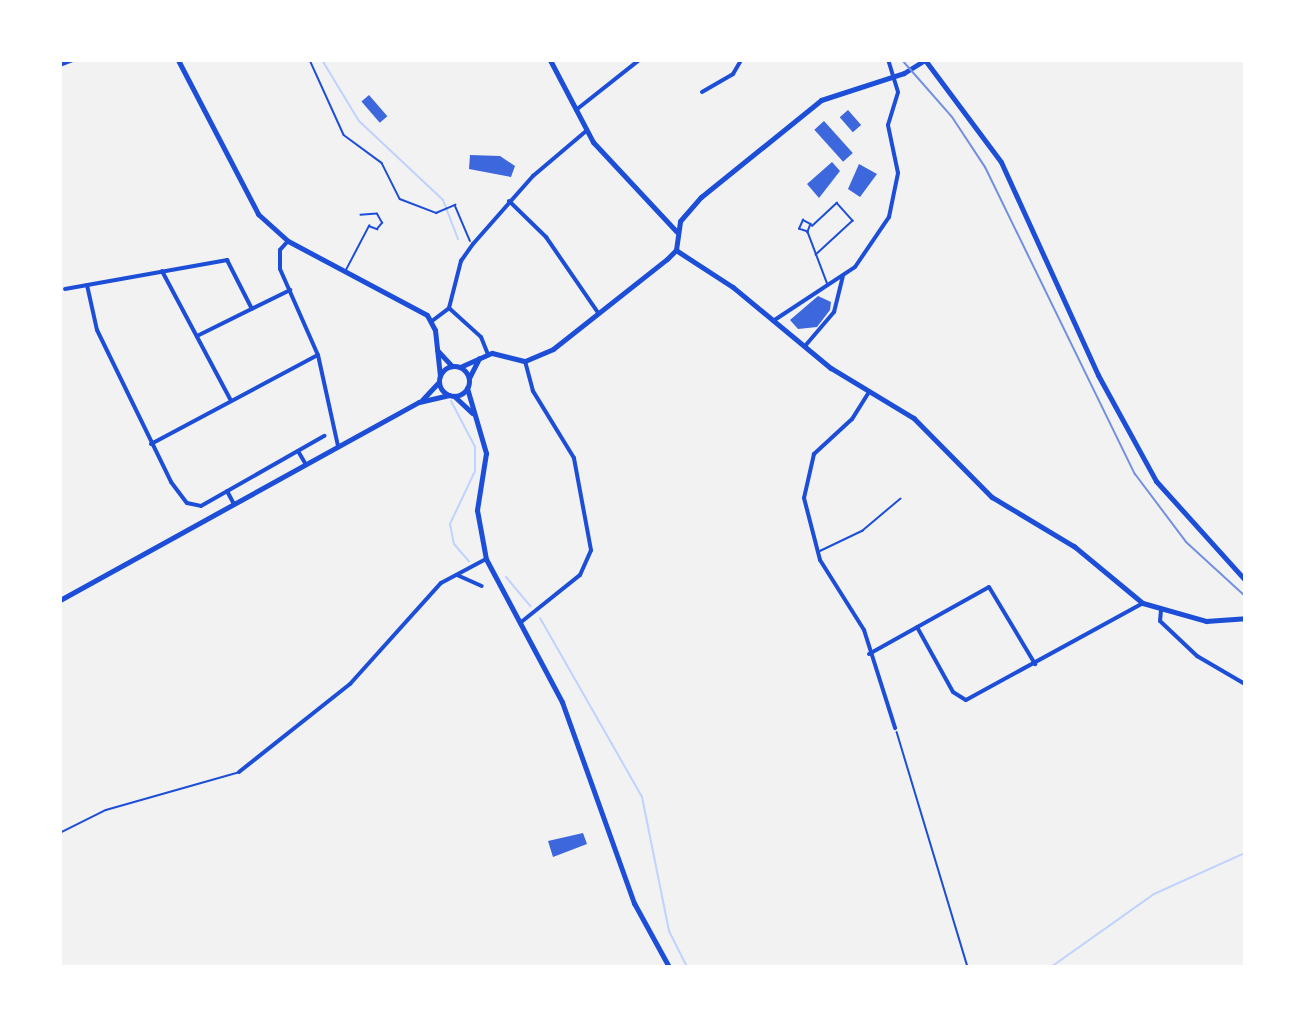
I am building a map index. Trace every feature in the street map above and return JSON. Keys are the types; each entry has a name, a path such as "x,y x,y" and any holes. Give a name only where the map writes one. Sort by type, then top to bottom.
{"main road":[{"path":"177,60 248,199 288,241 419,308 432,321 440,379 452,395 473,414"},
{"path":"436,349 452,366 460,367 488,354 525,361 553,349 676,250 675,231 586,131 550,60"},
{"path":"675,231 716,183 821,100 904,74 925,60 1001,162 1098,375 1156,481 1245,580"},
{"path":"480,357 469,378 467,388 486,453 477,510 486,559 575,732 634,903 669,967"},
{"path":"419,402 452,366"},
{"path":"460,367 469,378"},
{"path":"60,600 419,402 452,395 467,388"}],"street":[{"path":"60,65 73,60"},
{"path":"575,111 639,60"},
{"path":"702,92 733,74 741,60"},
{"path":"773,321 843,277 875,245 896,198 888,125 898,92 897,76 888,60"},
{"path":"432,321 449,308 461,261 472,244 509,201 586,131"},
{"path":"509,201 546,237 598,314"},
{"path":"288,241 278,259 318,355 338,446"},
{"path":"676,250 869,392 914,418 999,502 1074,546 1143,603 1161,610 1223,622 1245,618"},
{"path":"65,289 227,260 252,309"},
{"path":"162,271 231,401"},
{"path":"805,346 834,312 843,277"},
{"path":"87,285 97,330 150,444 187,503 201,506 324,436"},
{"path":"196,336 290,290"},
{"path":"449,308 481,337 488,354"},
{"path":"150,444 318,355"},
{"path":"520,623 580,575 591,550 574,458 533,391 525,361"},
{"path":"869,392 852,419 807,465 804,498 816,552 858,618 896,729"},
{"path":"298,451 306,465"},
{"path":"227,491 234,504"},
{"path":"239,772 326,706 432,592 457,574 486,559"},
{"path":"457,574 482,586"},
{"path":"869,654 988,587 1035,664"},
{"path":"917,627 958,698 966,700 1143,603"},
{"path":"1161,610 1160,621 1197,656 1245,684"}],"lane":[{"path":"808,232 837,203 853,221 816,255"},
{"path":"346,270 369,226 379,228 381,218 361,215"},
{"path":"808,232 800,231 799,223 807,220 812,226"},
{"path":"808,232 828,285"},
{"path":"816,552 862,531 900,499"},
{"path":"60,833 106,810 239,772"}],"path":[{"path":"310,60 344,135 382,163 400,200 436,213 455,205 472,244"},
{"path":"896,729 968,967"}],"building":[{"path":"369,95 387,116 380,123 361,102"},
{"path":"848,110 861,125 853,132 840,117"},
{"path":"824,121 853,153 843,162 814,130"},
{"path":"470,155 500,156 515,166 511,177 469,169"},
{"path":"832,162 840,171 819,198 807,184"},
{"path":"859,164 877,174 860,197 848,189"},
{"path":"818,296 831,302 830,310 817,327 798,329 790,320"},
{"path":"583,833 587,844 553,857 548,841"}],"waterway":[{"path":"322,60 359,121 443,200 458,239"},
{"path":"451,401 475,447 475,471 450,524 454,544 469,561"},
{"path":"506,577 530,606"},
{"path":"540,618 642,797 669,931 687,967"},
{"path":"1051,967 1154,894 1245,853"}],"railway":[{"path":"902,60 952,117 985,167 1135,474 1186,542 1245,596"}]}
